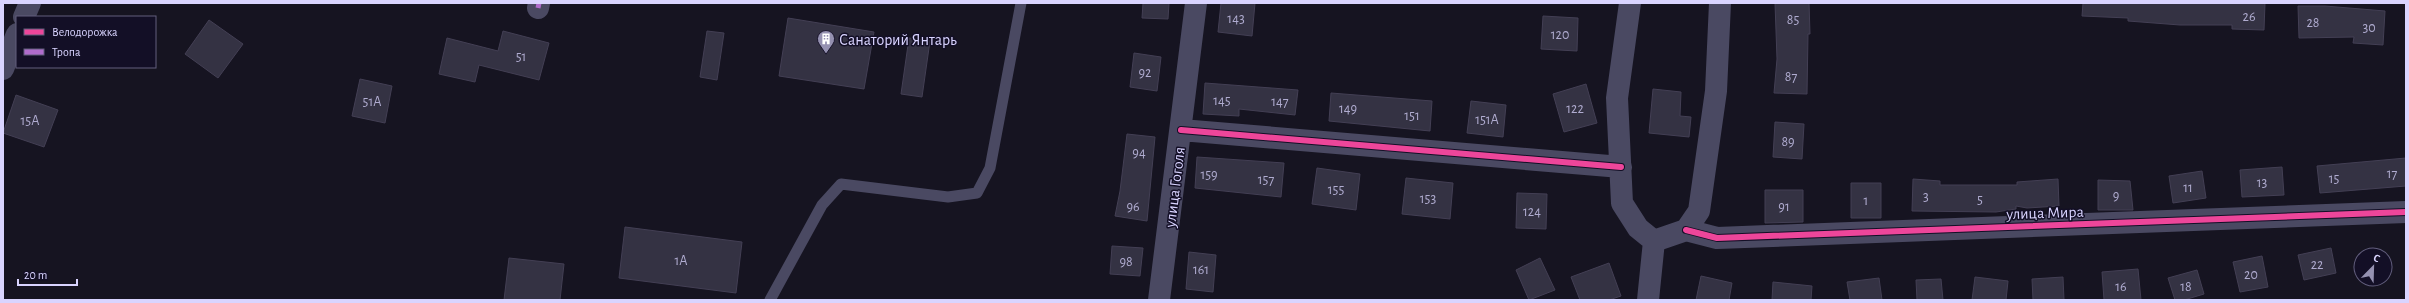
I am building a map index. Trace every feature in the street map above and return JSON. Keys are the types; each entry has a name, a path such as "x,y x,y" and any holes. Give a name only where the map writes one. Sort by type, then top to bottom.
{"street":[{"path":"24,16 30,3"},
{"name":"улица Гоголя","path":"1159,300 1196,3"},
{"path":"1630,3 1617,98 1622,203 1638,228 1654,241"},
{"path":"1654,241 1686,230 1699,211 1716,91 1720,3"},
{"path":"3,69 16,36"},
{"path":"1181,130 1621,167"},
{"name":"улица Мира","path":"1686,230 1717,238 2406,212"},
{"path":"1648,300 1654,241"}],"lane":[{"path":"770,300 822,205 841,184 948,197 977,193 990,168 1021,3"}],"building":[{"path":"1143,3 1169,3 1168,19 1142,18"},
{"path":"1221,3 1255,3 1252,36 1218,32"},
{"path":"1775,3 1809,3 1810,34 1808,34 1807,94 1774,93 1777,59"},
{"path":"2083,3 2265,3 2264,30 2232,29 2232,25 2180,25 2128,21 2128,18 2082,16"},
{"path":"2298,6 2325,6 2385,11 2383,45 2353,43 2354,37 2299,38"},
{"path":"1543,16 1578,18 1577,51 1541,49"},
{"name":"Санаторий Янтарь","path":"788,18 874,32 864,89 779,76"},
{"path":"209,20 243,44 218,78 185,54"},
{"path":"503,31 549,43 539,80 479,65 475,82 439,74 447,38 498,51"},
{"path":"707,31 724,33 717,80 700,77"},
{"path":"909,38 930,41 922,97 901,94"},
{"path":"1134,53 1161,57 1157,91 1130,87"},
{"path":"360,79 392,86 385,123 352,116"},
{"path":"1205,83 1298,90 1295,115 1239,109 1239,116 1203,114"},
{"path":"1586,84 1597,123 1564,132 1553,94"},
{"path":"1653,89 1681,92 1680,116 1691,117 1689,137 1649,133"},
{"path":"1331,93 1432,101 1430,131 1329,121"},
{"path":"16,95 58,110 44,147 3,133"},
{"path":"1471,101 1506,105 1503,137 1467,133"},
{"path":"1775,122 1804,124 1802,159 1773,157"},
{"path":"1127,134 1155,137 1147,221 1115,216 1120,191"},
{"path":"1197,157 1284,163 1281,197 1195,188"},
{"path":"2406,158 2406,186 2320,193 2317,166"},
{"path":"2282,167 2284,195 2242,197 2240,170"},
{"path":"1317,168 1360,174 1356,210 1312,204"},
{"path":"2202,171 2206,198 2173,203 2169,176"},
{"path":"1406,178 1453,183 1450,219 1402,214"},
{"path":"1913,179 1940,181 1940,185 2017,185 2017,182 2058,179 2059,206 2027,208 2016,206 2016,209 1996,212 1912,211"},
{"path":"2098,180 2130,181 2133,210 2098,210"},
{"path":"1851,183 1881,183 1881,218 1851,218"},
{"path":"1765,190 1803,190 1803,222 1765,223"},
{"path":"1517,193 1547,194 1546,229 1516,228"},
{"path":"625,227 742,242 736,293 619,278"},
{"path":"1112,246 1143,248 1140,276 1110,274"},
{"path":"2331,248 2336,273 2304,280 2298,255"},
{"path":"1189,252 1216,255 1213,292 1186,289"},
{"path":"2262,256 2268,287 2240,292 2233,262"},
{"path":"509,258 564,264 560,300 504,300"},
{"path":"1540,258 1555,290 1529,300 1516,270"},
{"path":"1609,263 1621,296 1609,300 1580,300 1571,277"},
{"path":"2138,269 2141,300 2104,300 2102,272"},
{"path":"2197,270 2204,294 2184,300 2175,300 2168,278"},
{"path":"1701,276 1732,283 1729,300 1696,300"},
{"path":"1975,277 2008,281 2006,300 1972,300"},
{"path":"2063,277 2064,300 2033,300 2032,279"},
{"path":"1879,278 1882,300 1850,300 1847,282"},
{"path":"1941,279 1943,300 1917,300 1916,280"},
{"path":"1773,282 1812,286 1811,300 1772,300"}],"marked path":[{"path":"538,8 539,3"}],"cycle path":[{"path":"1181,130 1621,167"},
{"path":"1686,230 1717,238 2406,212"}],"place":[{"name":"Санаторий Янтарь","path":"826,54"}]}
